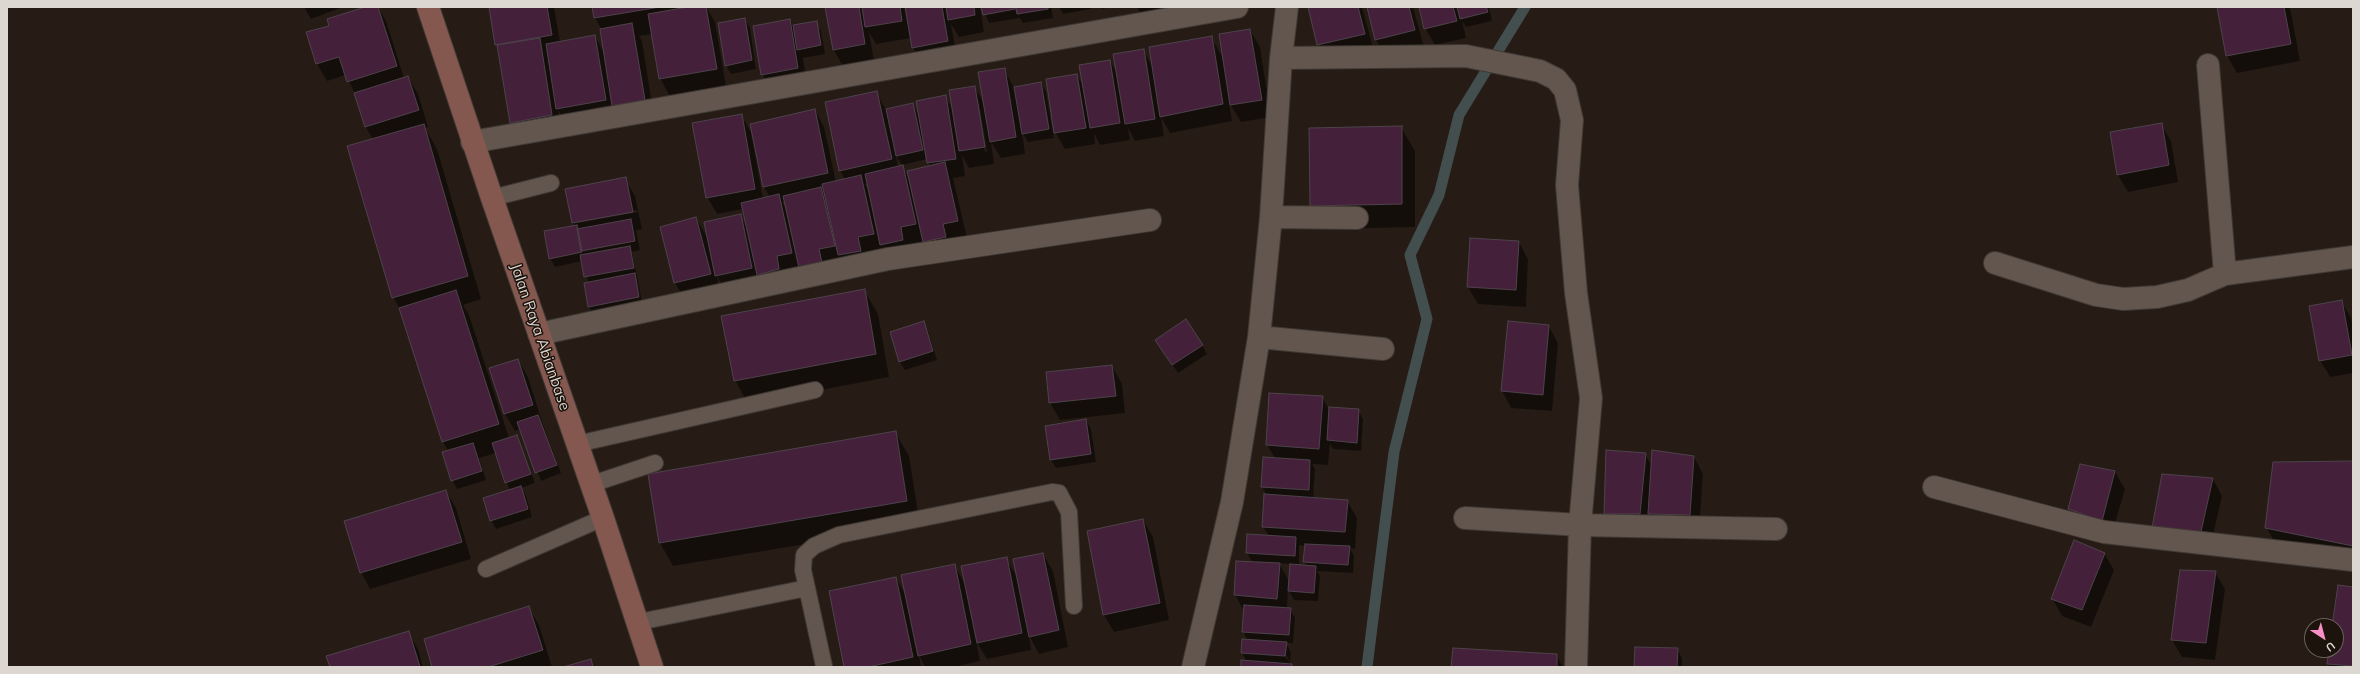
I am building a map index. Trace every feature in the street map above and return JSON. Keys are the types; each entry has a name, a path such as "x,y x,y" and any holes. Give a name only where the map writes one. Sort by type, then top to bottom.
{"main road":[{"name":"Jalan Raya Abianbase","path":"428,7 472,142 639,622 652,667"}],"street":[{"path":"472,142 1237,7"},
{"path":"1193,667 1232,502 1259,337 1271,217 1281,58 1287,7"},
{"path":"1281,58 1466,56 1507,63 1540,71 1556,79 1565,90 1572,120 1567,185 1576,293 1591,398 1580,525 1576,667"},
{"path":"2208,65 2224,274"},
{"path":"1271,217 1357,218"},
{"path":"539,334 888,259 1150,220"},
{"path":"1995,263 2096,295 2123,300 2157,297 2188,290 2224,274 2353,257"},
{"path":"1259,337 1383,349"},
{"path":"1934,487 2104,532 2353,560"},
{"path":"1465,518 1580,525 1776,529"}],"lane":[{"path":"492,198 551,183"},
{"path":"577,444 816,390"},
{"path":"592,484 655,463"},
{"path":"824,666 807,588 804,555 814,546 840,535 1052,492 1059,493 1069,512 1074,606"},
{"path":"486,569 603,518"},
{"path":"639,622 807,588"}],"building":[{"path":"365,7 378,7 397,66 347,82 339,57 316,64 306,32 329,26 327,19"},
{"path":"489,7 547,7 552,35 495,45"},
{"path":"592,7 660,7 594,18"},
{"path":"688,7 706,7 717,69 659,79 648,14"},
{"path":"825,7 859,7 865,44 833,50"},
{"path":"862,7 900,7 902,21 865,27"},
{"path":"905,7 942,7 948,41 912,48"},
{"path":"946,7 974,7 975,15 948,20"},
{"path":"981,7 1015,7 1015,9 983,15"},
{"path":"1016,7 1048,7 1048,9 1017,14"},
{"path":"1308,7 1358,7 1365,34 1317,45"},
{"path":"1367,7 1409,7 1415,30 1375,40"},
{"path":"1419,7 1453,7 1457,21 1424,29"},
{"path":"1457,7 1486,7 1488,12 1460,19"},
{"path":"2217,7 2284,7 2291,44 2226,56"},
{"path":"745,18 752,60 725,66 718,23"},
{"path":"790,19 798,68 761,75 753,26"},
{"path":"817,21 821,45 797,50 793,25"},
{"path":"632,23 645,100 612,106 600,29"},
{"path":"1250,29 1262,100 1230,105 1219,34"},
{"path":"595,35 606,100 556,109 546,44"},
{"path":"1212,36 1223,104 1160,117 1149,47"},
{"path":"540,38 552,115 510,123 497,45"},
{"path":"1144,49 1155,119 1125,124 1113,54"},
{"path":"1110,60 1120,123 1090,128 1079,65"},
{"path":"1005,68 1016,137 990,142 978,72"},
{"path":"1077,74 1086,128 1054,133 1046,79"},
{"path":"408,76 419,110 365,127 354,93"},
{"path":"1041,82 1049,129 1022,134 1014,87"},
{"path":"975,86 985,147 959,151 949,90"},
{"path":"877,91 892,159 839,171 825,102"},
{"path":"946,95 956,159 927,163 916,101"},
{"path":"913,103 923,150 896,156 886,109"},
{"path":"815,109 828,173 763,187 750,124"},
{"path":"742,114 755,189 706,198 692,123"},
{"path":"2162,123 2169,165 2117,175 2110,132"},
{"path":"424,124 468,276 392,298 347,146"},
{"path":"1402,126 1402,204 1310,206 1309,128"},
{"path":"945,162 958,221 943,224 946,237 923,242 907,171"},
{"path":"903,165 916,224 901,227 903,240 880,245 865,174"},
{"path":"861,175 874,234 858,237 861,251 838,255 822,184"},
{"path":"626,177 633,212 572,223 565,189"},
{"path":"821,187 835,246 819,249 822,263 799,268 783,196"},
{"path":"779,194 792,253 777,256 779,269 757,275 741,203"},
{"path":"741,214 752,268 715,276 704,222"},
{"path":"696,217 711,274 674,283 660,227"},
{"path":"631,219 635,241 581,251 577,229"},
{"path":"577,225 582,252 549,259 544,231"},
{"path":"1470,238 1519,241 1516,290 1467,287"},
{"path":"630,246 634,268 584,277 580,255"},
{"path":"635,273 639,297 588,307 584,283"},
{"path":"865,289 876,354 734,381 721,316"},
{"path":"456,290 499,424 442,442 399,308"},
{"path":"2342,300 2352,355 2319,361 2309,306"},
{"path":"1186,319 1203,345 1172,365 1155,340"},
{"path":"924,321 933,351 899,362 890,332"},
{"path":"1508,321 1549,325 1543,395 1501,391"},
{"path":"518,359 533,405 504,414 489,368"},
{"path":"1112,365 1116,396 1049,403 1046,372"},
{"path":"1269,393 1323,396 1319,449 1266,445"},
{"path":"1329,407 1359,409 1357,443 1327,440"},
{"path":"538,415 557,465 535,473 517,422"},
{"path":"1086,419 1091,454 1050,460 1045,426"},
{"path":"896,431 907,501 659,543 648,474"},
{"path":"517,435 531,474 505,483 492,443"},
{"path":"473,443 482,471 451,481 442,452"},
{"path":"1606,450 1646,453 1640,514 1604,514"},
{"path":"1652,450 1694,456 1690,515 1648,514"},
{"path":"1263,457 1310,460 1309,490 1261,487"},
{"path":"2353,461 2353,546 2265,528 2273,462"},
{"path":"2080,464 2115,471 2102,521 2068,509"},
{"path":"2162,474 2213,478 2200,536 2152,528"},
{"path":"521,486 528,509 490,521 483,498"},
{"path":"446,490 462,542 360,573 344,521"},
{"path":"1264,494 1348,500 1345,532 1262,527"},
{"path":"1143,519 1160,603 1103,615 1087,531"},
{"path":"1247,534 1296,537 1295,556 1246,553"},
{"path":"2074,540 2105,553 2082,610 2051,599"},
{"path":"1305,544 1350,546 1348,565 1303,562"},
{"path":"1043,553 1059,630 1029,637 1013,559"},
{"path":"1007,557 1022,633 977,643 961,566"},
{"path":"1236,561 1280,563 1277,599 1234,595"},
{"path":"955,564 971,644 918,656 901,575"},
{"path":"1290,564 1316,566 1314,593 1288,591"},
{"path":"2180,570 2216,571 2206,643 2171,640"},
{"path":"896,577 913,657 868,667 844,667 829,591"},
{"path":"2338,585 2353,587 2353,666 2327,664 2328,658 2344,658 2344,618 2333,618"},
{"path":"1244,605 1291,608 1289,635 1242,632"},
{"path":"529,606 543,650 488,667 432,667 424,639"},
{"path":"409,631 420,667 330,667 326,656"},
{"path":"1242,639 1287,642 1285,656 1241,653"},
{"path":"1635,647 1678,648 1677,667 1634,667"},
{"path":"1453,648 1557,654 1557,667 1451,667"},
{"path":"591,659 593,667 563,667"},
{"path":"1241,660 1292,664 1292,667 1241,667"}],"waterway":[{"path":"1367,667 1394,452 1427,319 1410,255 1439,195 1459,115 1525,7"}]}
